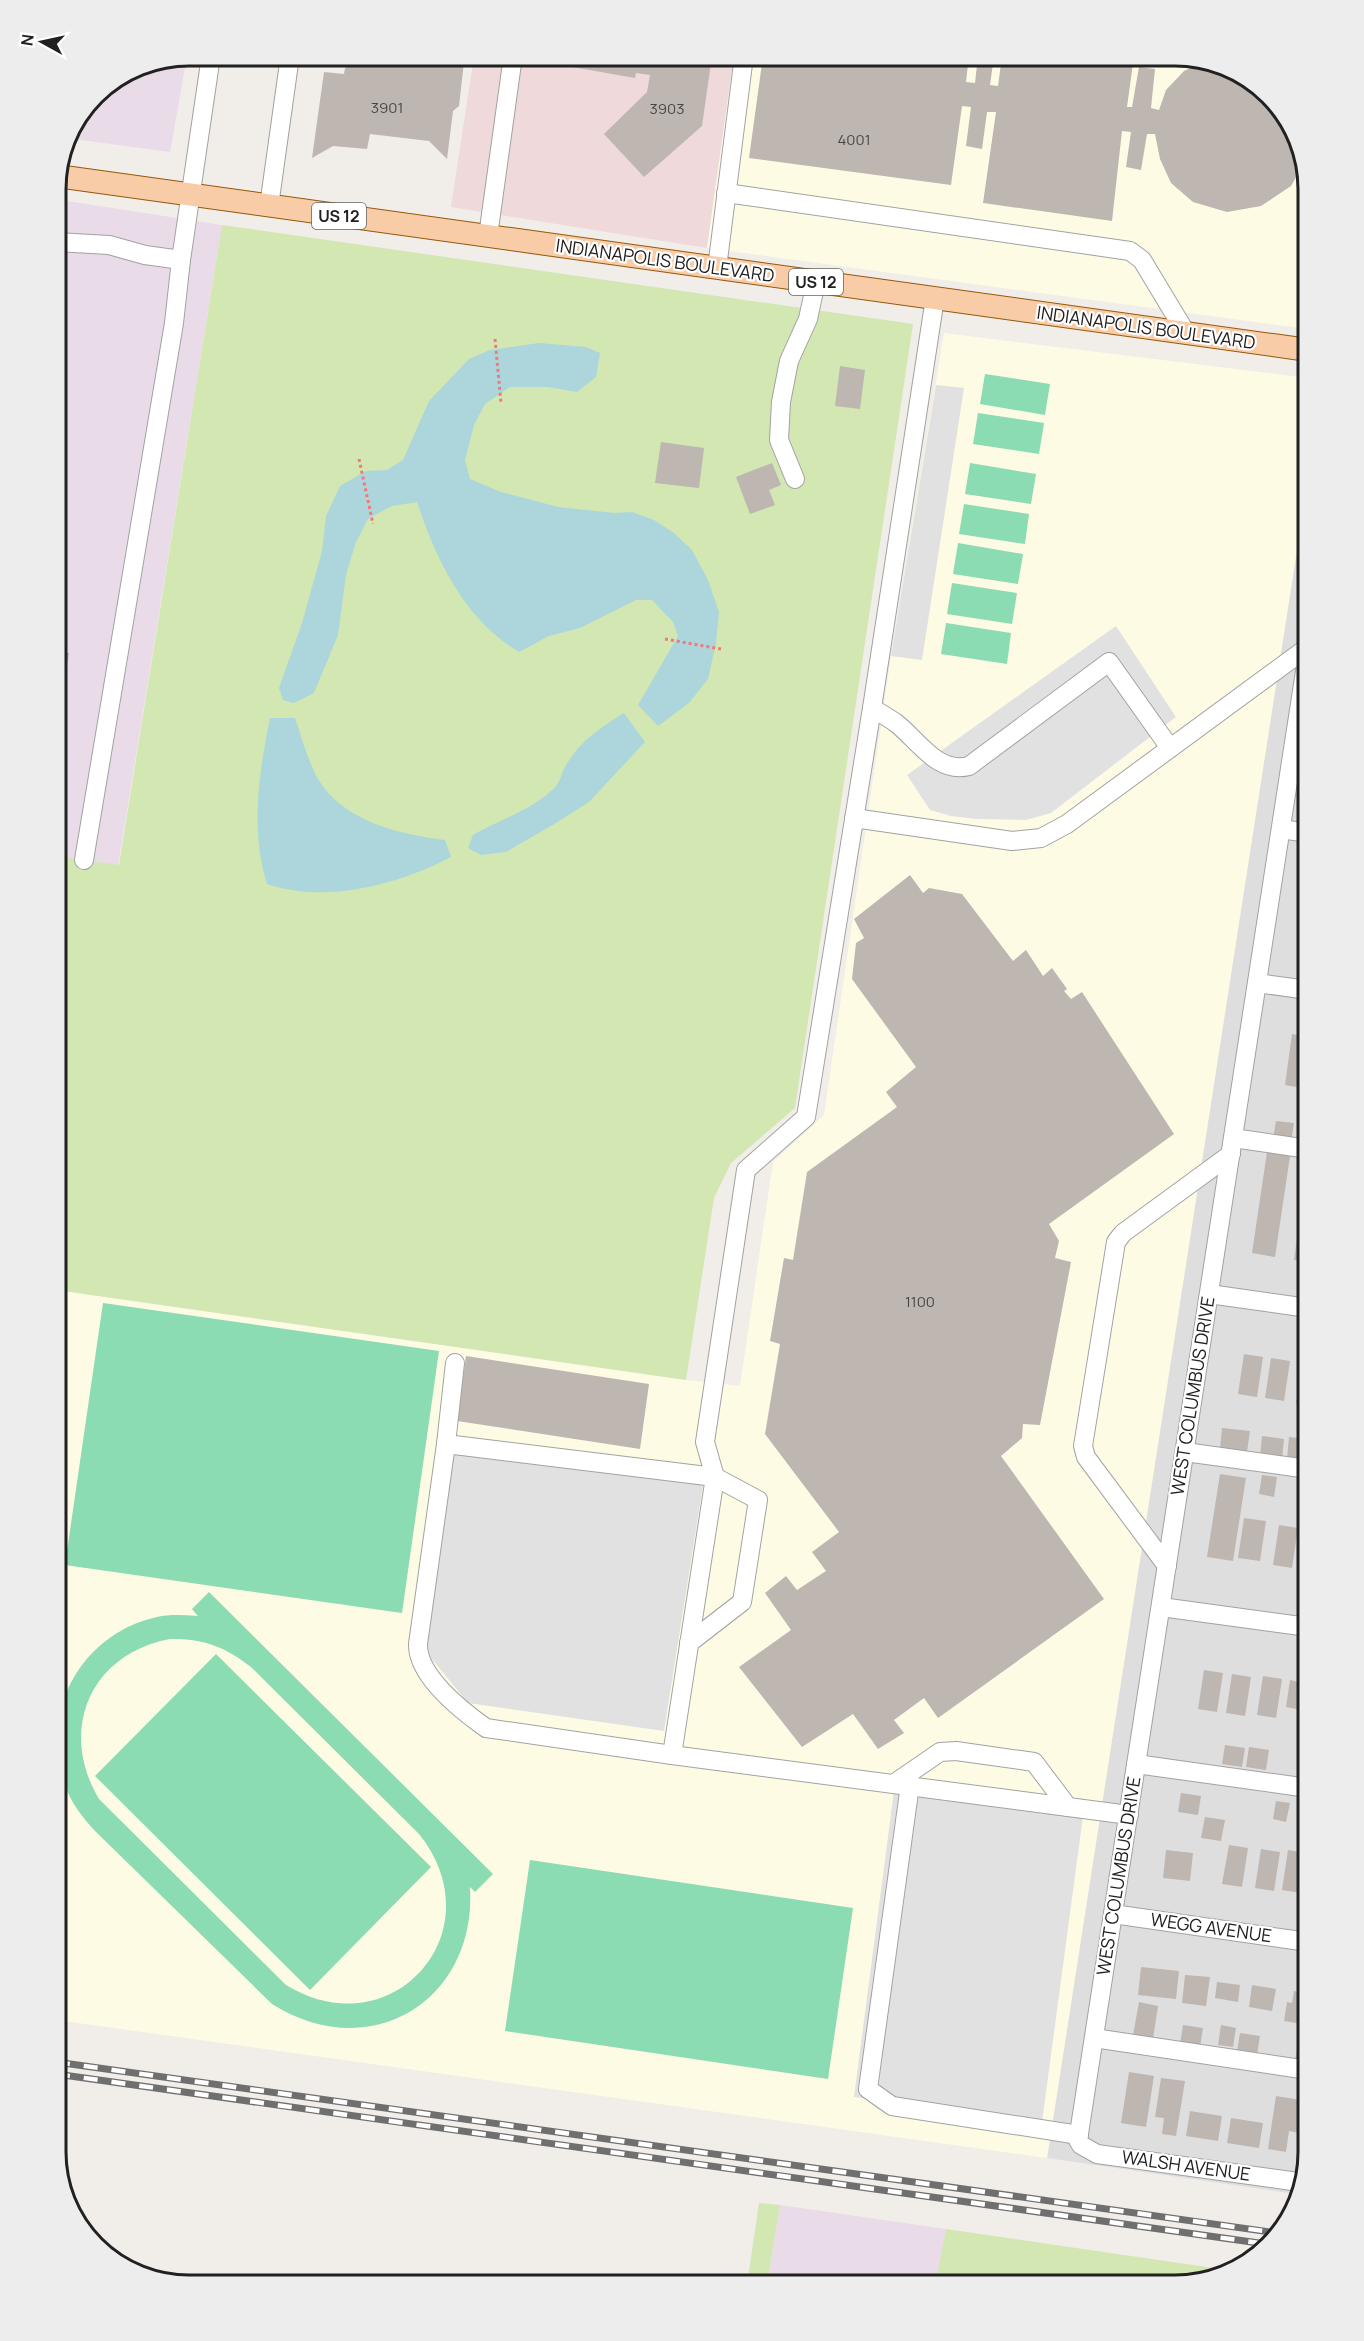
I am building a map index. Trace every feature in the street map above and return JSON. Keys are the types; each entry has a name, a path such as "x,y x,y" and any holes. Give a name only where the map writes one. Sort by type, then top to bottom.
{"main road":[{"name":"INDIANAPOLIS BOULEVARD","path":"66,177 1298,349"}],"street":[{"path":"84,860 174,323 210,66"},
{"path":"269,206 289,66"},
{"path":"488,236 512,66"},
{"path":"717,268 743,66"},
{"path":"726,194 1130,251 1142,260 1186,333"},
{"path":"66,243 109,245 145,255 181,260"},
{"path":"795,479 779,440 782,402 789,361 808,319 816,282"},
{"path":"672,1755 715,1476 705,1442 746,1170 806,1117 855,818 935,298"},
{"path":"855,818 1012,841 1041,838 1067,824 1298,654"},
{"path":"872,708 896,723 931,756 946,766 958,768 969,766 1109,662 1170,748"},
{"name":"WEST COLUMBUS DRIVE","path":"1079,2137 1298,727"},
{"path":"1281,829 1298,832"},
{"path":"1257,983 1298,989"},
{"path":"1167,1566 1086,1458 1083,1446 1116,1242 1123,1233 1232,1146 1298,1149"},
{"path":"1209,1294 1298,1307"},
{"path":"455,1363 418,1654 424,1669 464,1712 486,1728 672,1755 1129,1815"},
{"path":"446,1444 715,1476 758,1500 742,1602 689,1643"},
{"path":"1185,1452 1298,1468"},
{"path":"1161,1607 1298,1627"},
{"path":"1068,1807 1034,1762 967,1752 940,1752 903,1784 868,2089 892,2106 1079,2137"},
{"path":"1136,1764 1298,1787"},
{"name":"WEGG AVENUE","path":"1113,1914 1298,1941"},
{"path":"1094,2038 1298,2069"},
{"name":"WALSH AVENUE","path":"1079,2137 1081,2145 1097,2154 1294,2181"}],"path":[{"path":"495,339 501,402"},
{"path":"359,459 373,524"},
{"path":"665,639 721,649"}],"shaded area":[{"path":"185,66 170,152 76,139 102,102 121,87 142,75 157,70"},
{"path":"472,66 733,66 707,248 451,207"},
{"path":"733,66 1183,66 1199,68 1229,79 1256,97 1277,121 1294,157 1298,189 1298,328 707,248"},
{"path":"67,201 222,225 118,866 66,858"},
{"path":"944,333 1298,377 1298,543 1047,2158 66,2021 66,1291 740,1386 773,1162 824,1115 891,656"},
{"path":"936,385 964,388 922,660 891,656"},
{"path":"1298,543 1298,2152 1296,2176 1290,2193 1047,2158"},
{"path":"1116,626 1176,717 1051,813 1026,820 976,819 951,816 930,810 907,775"},
{"path":"451,1446 704,1479 664,1731 468,1703 422,1647"},
{"path":"895,1783 1084,1809 1042,2122 854,2097"},
{"path":"780,2205 946,2229 938,2275 769,2275"}],"green space":[{"path":"222,225 913,324 795,1108 731,1163 714,1198 686,1380 66,1291 66,857 119,865"},
{"path":"985,374 1050,384 1045,415 980,404"},
{"path":"978,413 1044,423 1039,454 973,444"},
{"path":"970,463 1036,474 1031,504 965,494"},
{"path":"964,504 1029,514 1025,544 959,534"},
{"path":"958,543 1023,554 1018,584 953,574"},
{"path":"952,583 1017,593 1012,624 947,614"},
{"path":"946,623 1011,633 1007,664 941,654"},
{"path":"103,1303 439,1351 402,1613 66,1565"},
{"path":"209,1592 493,1874 475,1892 470,1887 468,1927 456,1962 436,1990 410,2012 380,2024 345,2028 309,2021 272,2004 94,1830 72,1801 66,1785 66,1696 84,1662 104,1642 129,1627 162,1616 198,1616 192,1609","holes":["170,1639 193,1640 223,1649 251,1667 419,1834 440,1871 446,1908 439,1942 421,1970 395,1991 362,2002 325,2001 286,1985 99,1799 87,1773 82,1747 82,1722 89,1699 102,1678 119,1661 142,1647"]},
{"path":"216,1654 431,1867 310,1990 95,1776"},
{"path":"530,1860 853,1908 828,2079 505,2031"},
{"path":"759,2203 780,2205 769,2275 748,2275"},
{"path":"946,2229 1215,2268 1175,2275 937,2275"}],"water":[{"path":"539,343 586,347 600,353 596,377 577,392 548,387 510,387 485,404 474,425 465,460 470,479 501,492 558,507 615,513 632,512 654,520 674,533 692,550 708,580 719,612 716,643 708,679 689,703 658,726 638,705 678,636 673,622 652,600 636,600 580,628 549,636 519,652 483,623 455,587 433,545 417,502 392,506 368,519 356,542 346,575 338,635 314,693 294,703 283,700 279,688 302,623 322,551 326,516 340,486 366,471 387,470 403,460 429,401 469,359 490,350"},
{"path":"624,713 645,742 589,802 506,852 481,855 468,848 473,835 538,802 558,784 565,767 584,742"},
{"path":"270,718 295,718 318,779 342,806 357,816 391,829 445,840 451,857 408,876 337,892 290,890 267,884 259,843 258,801 262,759"}],"building":[{"path":"349,66 464,66 459,106 453,111 447,159 429,141 370,134 367,149 333,146 312,158 324,72 344,74 345,68"},
{"path":"566,66 711,66 702,126 644,177 604,134 647,92 650,75 636,73 635,78"},
{"path":"762,66 968,66 966,82 975,83 977,66 993,66 990,85 998,86 1001,66 1133,66 1127,107 1132,107 1139,67 1155,69 1151,108 1159,110 1166,90 1184,71 1192,67 1229,79 1243,87 1267,108 1285,135 1294,157 1297,175 1291,186 1261,206 1227,212 1193,202 1171,183 1160,159 1155,134 1147,134 1141,170 1126,167 1131,132 1122,131 1112,221 983,203 996,112 987,112 982,149 966,146 971,107 962,106 951,185 749,158"},
{"path":"840,366 865,370 860,409 835,406"},
{"path":"661,442 704,448 699,488 655,483"},
{"path":"772,463 781,485 769,490 775,505 750,514 736,477"},
{"path":"66,653 69,653 66,674"},
{"path":"910,875 923,893 929,888 962,894 1013,961 1026,950 1043,976 1052,968 1067,989 1064,991 1071,999 1082,992 1174,1134 1049,1224 1059,1241 1055,1258 1071,1262 1040,1425 1023,1424 1022,1438 1001,1456 1104,1599 938,1718 924,1698 894,1720 904,1733 878,1749 853,1714 802,1747 739,1667 791,1630 765,1593 786,1576 797,1590 826,1571 812,1552 839,1532 765,1434 780,1344 770,1341 784,1258 793,1260 807,1172 897,1107 886,1092 916,1067 852,979 856,943 864,938 854,919"},
{"path":"1292,1034 1298,1035 1298,1087 1285,1085"},
{"path":"1276,1121 1294,1123 1291,1142 1273,1139"},
{"path":"1267,1152 1290,1156 1275,1257 1252,1253"},
{"path":"1298,1231 1298,1261 1294,1260"},
{"path":"1244,1354 1263,1357 1257,1397 1238,1394"},
{"path":"466,1356 649,1384 640,1449 457,1421"},
{"path":"1271,1358 1290,1361 1284,1401 1265,1398"},
{"path":"1222,1428 1250,1431 1247,1452 1220,1449"},
{"path":"1262,1436 1284,1439 1282,1459 1260,1456"},
{"path":"1289,1437 1298,1438 1298,1461 1287,1459"},
{"path":"1220,1474 1246,1478 1233,1561 1207,1557"},
{"path":"1262,1475 1277,1477 1274,1497 1259,1494"},
{"path":"1244,1518 1266,1521 1260,1561 1238,1558"},
{"path":"1279,1525 1298,1528 1292,1568 1273,1565"},
{"path":"1204,1670 1223,1673 1217,1712 1198,1709"},
{"path":"1232,1674 1251,1677 1245,1716 1226,1713"},
{"path":"1263,1676 1282,1679 1276,1718 1257,1715"},
{"path":"1290,1680 1298,1682 1298,1709 1286,1707"},
{"path":"1225,1745 1245,1748 1242,1767 1222,1764"},
{"path":"1249,1747 1269,1750 1266,1770 1246,1767"},
{"path":"1181,1793 1201,1796 1198,1815 1178,1812"},
{"path":"1276,1801 1290,1803 1286,1822 1273,1819"},
{"path":"1205,1817 1225,1820 1221,1841 1201,1838"},
{"path":"1229,1845 1248,1848 1242,1887 1222,1884"},
{"path":"1261,1849 1280,1852 1274,1891 1255,1888"},
{"path":"1166,1850 1193,1853 1190,1881 1163,1878"},
{"path":"1288,1850 1298,1852 1298,1893 1282,1890"},
{"path":"1141,1967 1179,1971 1176,1999 1138,1995"},
{"path":"1185,1975 1210,1977 1206,2006 1182,2003"},
{"path":"1217,1982 1240,1985 1238,2002 1215,1998"},
{"path":"1252,1985 1276,1989 1272,2011 1249,2007"},
{"path":"1294,1991 1298,1992 1298,2023 1284,2021 1287,2002 1292,2003"},
{"path":"1139,2002 1158,2006 1153,2039 1133,2035"},
{"path":"1183,2025 1203,2028 1200,2047 1180,2044"},
{"path":"1221,2025 1236,2028 1233,2047 1218,2045"},
{"path":"1240,2033 1260,2036 1257,2055 1237,2052"},
{"path":"1298,2042 1298,2061 1295,2061"},
{"path":"1129,2072 1154,2076 1146,2127 1121,2123"},
{"path":"1161,2078 1185,2081 1176,2136 1162,2134 1164,2118 1155,2117"},
{"path":"1276,2096 1298,2099 1298,2133 1289,2131 1286,2152 1268,2149"},
{"path":"1190,2111 1222,2116 1218,2141 1186,2136"},
{"path":"1231,2118 1263,2123 1259,2148 1227,2143"}],"railway":[{"path":"66,2063 1268,2232"},
{"path":"66,2075 1257,2243"}]}
